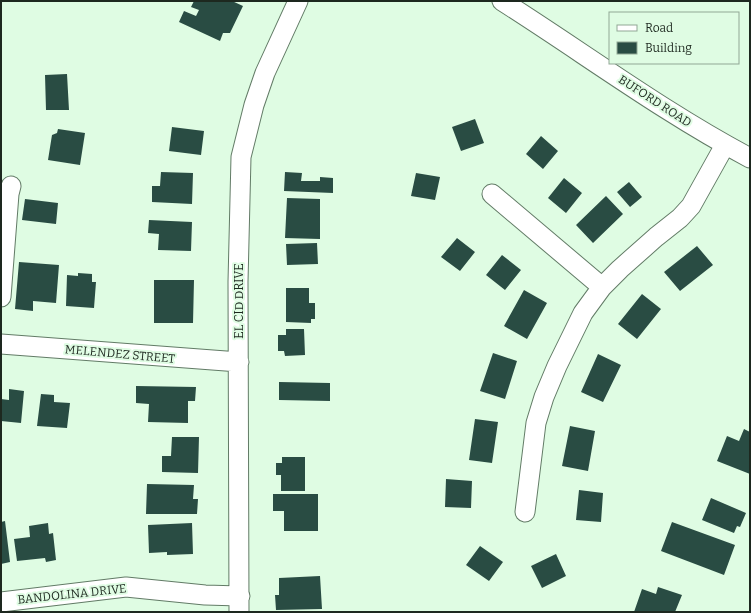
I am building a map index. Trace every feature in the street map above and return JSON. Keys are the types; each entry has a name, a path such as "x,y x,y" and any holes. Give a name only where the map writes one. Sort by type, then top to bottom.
{"street":[{"name":"EL CID DRIVE","path":"240,604 238,282 241,157 254,105 265,73 298,1"},
{"name":"BUFORD ROAD","path":"502,1 658,105 725,145 750,158"},
{"path":"525,512 536,423 544,397 557,366 583,313 602,287 656,237 680,218 691,206 725,145"},
{"path":"1,297 9,194 11,186"},
{"path":"492,194 602,287"},
{"name":"MELENDEZ STREET","path":"1,344 239,362"},
{"name":"BANDOLINA DRIVE","path":"1,602 126,587 206,595 240,604"}],"building":[{"path":"194,1 232,1 243,6 230,33 223,33 220,41 179,22 184,11 196,16 199,10 191,7"},
{"path":"67,74 69,110 46,110 45,75"},
{"path":"475,119 484,143 461,151 452,127"},
{"path":"172,127 204,131 201,155 169,151"},
{"path":"58,129 85,133 80,165 48,160 52,135 57,133"},
{"path":"541,136 558,151 543,169 526,154"},
{"path":"161,172 193,173 192,204 152,202 152,186 160,186"},
{"path":"285,172 302,173 301,181 320,181 320,177 333,178 333,193 284,191"},
{"path":"416,173 440,177 435,200 411,196"},
{"path":"564,178 582,193 566,213 548,198"},
{"path":"629,182 642,197 630,207 617,192"},
{"path":"606,196 623,214 593,243 576,225"},
{"path":"287,198 320,199 320,239 285,238"},
{"path":"25,199 58,203 56,224 22,220"},
{"path":"149,220 192,222 191,251 158,250 159,234 148,233"},
{"path":"457,238 475,252 460,271 441,257"},
{"path":"317,243 318,264 287,265 286,244"},
{"path":"697,246 713,265 680,291 664,272"},
{"path":"502,255 521,270 505,290 486,275"},
{"path":"19,262 59,265 56,303 33,301 33,311 15,309"},
{"path":"78,273 92,274 92,282 96,282 94,308 66,306 67,275 78,276"},
{"path":"154,280 194,280 193,323 154,323"},
{"path":"286,288 309,288 309,303 315,303 315,319 311,319 311,323 286,322"},
{"path":"524,290 547,303 527,339 504,326"},
{"path":"642,294 661,309 637,339 618,324"},
{"path":"286,329 304,329 305,355 285,356 284,351 278,351 278,335 286,335"},
{"path":"493,353 517,361 505,399 480,391"},
{"path":"598,354 621,365 603,402 581,392"},
{"path":"279,382 330,383 330,401 279,400"},
{"path":"136,386 196,387 195,401 188,401 188,423 148,422 149,404 136,403"},
{"path":"9,389 24,391 21,423 1,421 1,399 9,400"},
{"path":"41,394 54,395 54,402 70,403 67,428 37,426"},
{"path":"475,419 498,422 492,463 469,460"},
{"path":"570,426 595,431 588,471 562,466"},
{"path":"744,429 750,432 750,474 717,461 727,436 739,441"},
{"path":"172,437 199,437 198,473 162,472 162,456 171,456"},
{"path":"282,457 305,457 305,491 281,491 281,475 276,475 276,463 282,463"},
{"path":"446,479 472,481 471,508 445,507"},
{"path":"147,484 194,485 193,499 198,499 197,514 146,514"},
{"path":"579,490 603,493 601,522 576,520"},
{"path":"273,494 318,494 318,531 284,531 284,511 273,511"},
{"path":"711,498 746,513 740,527 737,526 734,533 702,520"},
{"path":"5,521 10,562 1,564 1,522"},
{"path":"672,522 735,545 724,575 661,551"},
{"path":"48,523 49,534 53,533 56,560 46,562 45,558 17,561 14,539 30,537 29,526"},
{"path":"192,523 193,554 167,555 167,552 149,553 148,525"},
{"path":"480,546 503,562 489,581 466,565"},
{"path":"556,554 566,576 542,588 531,566"},
{"path":"320,576 322,609 276,610 275,595 279,595 279,578"},
{"path":"658,587 682,595 675,612 634,612 642,589 656,594"}]}
